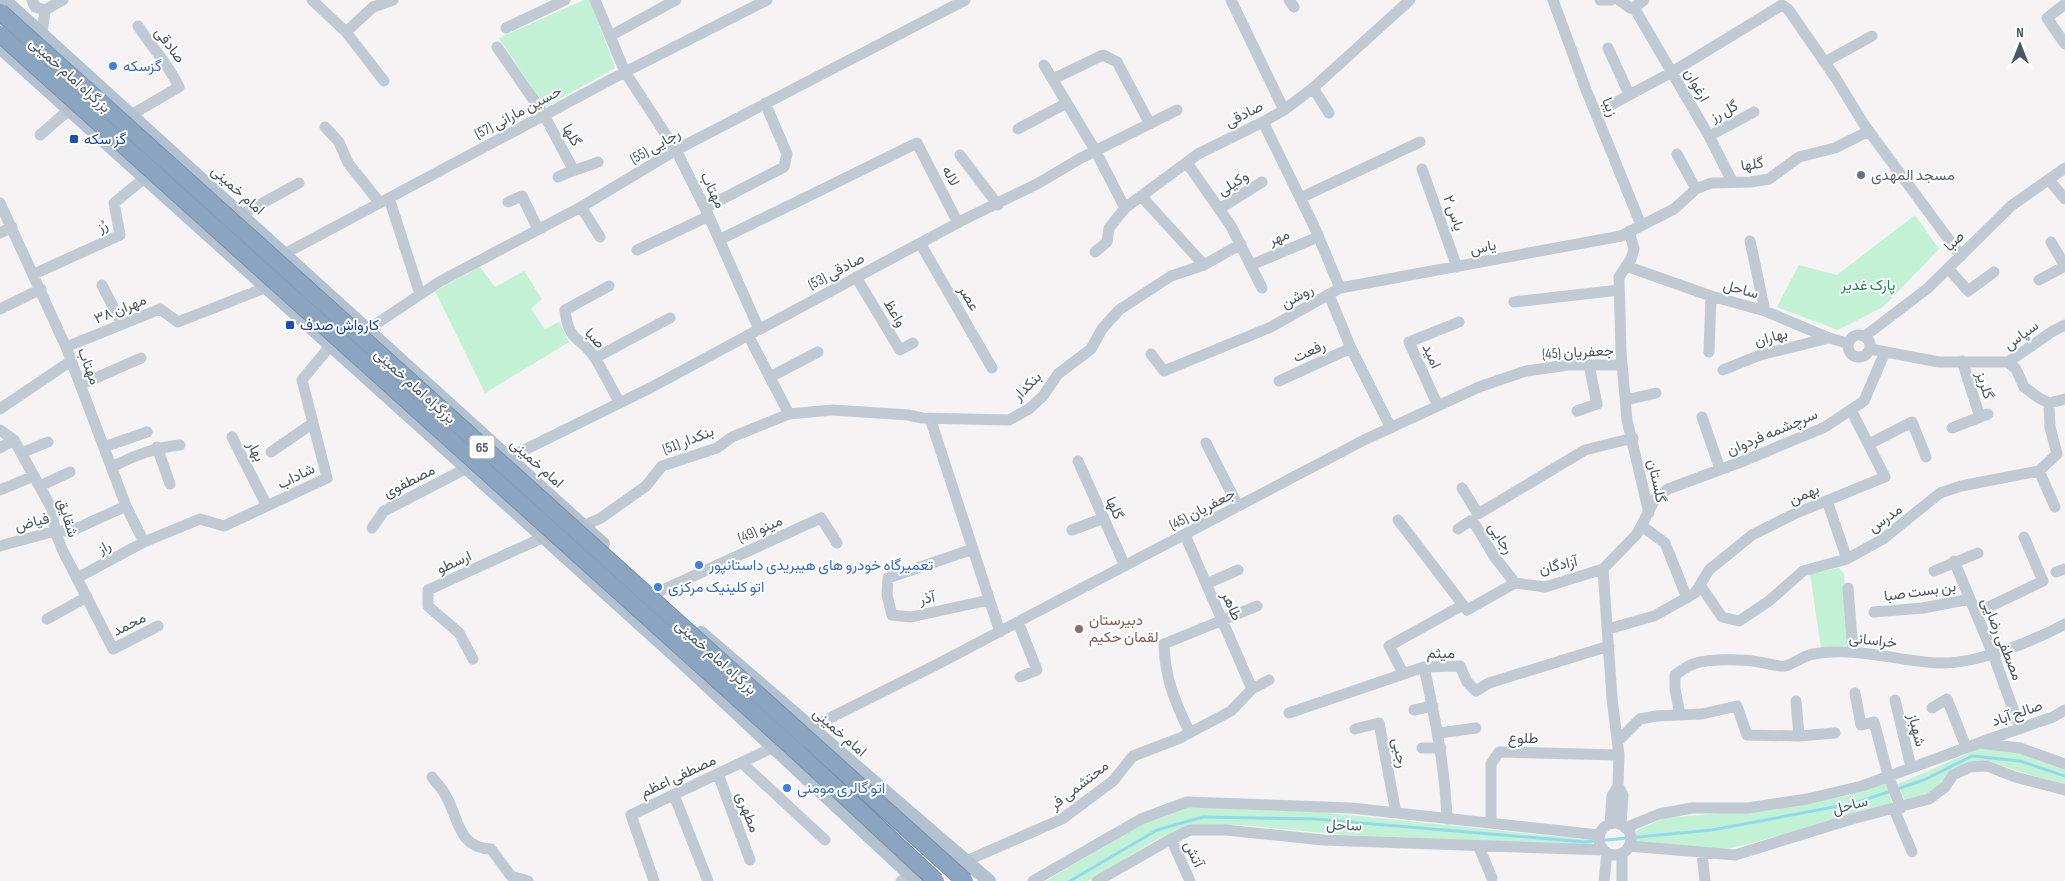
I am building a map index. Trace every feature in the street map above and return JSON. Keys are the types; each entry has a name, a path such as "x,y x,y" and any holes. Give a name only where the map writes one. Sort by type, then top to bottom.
{"highway":[{"name":"بزرگراه امام خمینی","path":"0,12 965,881"},
{"name":"بزرگراه امام خمینی","path":"0,34 778,735 936,881"}],"main road":[{"name":"امام خمینی","path":"4,0 656,592 810,728 989,881"},
{"path":"0,46 709,687 774,747 910,879"},
{"path":"709,687 735,662"}],"street":[{"path":"32,0 35,7 45,10 63,0"},
{"path":"312,0 346,32 384,81"},
{"path":"346,32 371,4 393,0"},
{"path":"506,28 564,0"},
{"name":"مهتاب","path":"595,0 625,72 676,150 707,212 759,329"},
{"path":"610,36 676,0"},
{"name":"حسین مارانی (57)","path":"284,254 625,72 767,0"},
{"name":"رجایی (55)","path":"367,330 439,282 580,207 676,150 965,0"},
{"path":"1231,0 1284,110"},
{"name":"صادقی","path":"1095,252 1107,242 1109,228 1125,208 1198,154 1264,122 1284,110 1313,88 1410,0"},
{"name":"زیبا","path":"1553,0 1641,225"},
{"path":"1600,0 1612,0"},
{"path":"1620,0 1630,8 1639,5"},
{"path":"2065,4 2047,18 2065,44"},
{"name":"ارغوان","path":"1639,5 1672,72 1709,136 1732,181"},
{"path":"1596,113 1672,72 1782,5 1788,8 1869,131 1960,256"},
{"path":"42,34 45,10"},
{"name":"صادقی","path":"131,115 179,86 174,76 138,26"},
{"path":"1825,62 1872,36"},
{"name":"گلها","path":"497,47 544,115 573,169"},
{"path":"1608,48 1629,94"},
{"path":"1053,79 1103,55 1117,62 1150,124"},
{"path":"1044,65 1065,104 1095,150 1125,208"},
{"path":"1313,88 1328,113"},
{"path":"637,250 784,167 787,154 764,103"},
{"path":"1018,129 1065,104"},
{"path":"40,135 70,108"},
{"name":"صادقی (53)","path":"508,458 620,403 958,223 998,205 1095,150 1177,110"},
{"name":"گل رز","path":"1709,136 1754,112"},
{"path":"1264,122 1340,288"},
{"path":"324,127 339,142 348,163 384,200 420,294"},
{"name":"گلها","path":"1641,225 1674,209 1696,189 1711,182 1752,182 1769,179 1800,157 1835,148 1869,131"},
{"path":"1300,198 1420,142"},
{"name":"لاله","path":"719,240 917,143 958,223"},
{"path":"1677,154 1696,189"},
{"path":"960,155 998,205"},
{"path":"558,177 573,169 584,168 598,162"},
{"path":"1186,163 1241,244 1262,288"},
{"name":"صبا","path":"1865,336 1928,288 2011,206 2065,168"},
{"name":"یاس ۲","path":"1422,169 1457,267"},
{"name":"رُز","path":"34,274 120,235 114,203 146,177"},
{"path":"2048,180 2065,199"},
{"name":"وکیلی","path":"1219,209 1262,182"},
{"path":"241,215 299,183"},
{"path":"508,202 522,196 538,229"},
{"path":"1141,196 1204,265"},
{"name":"مهتاب","path":"0,202 72,361 126,506 144,542"},
{"path":"580,207 600,237"},
{"name":"یاس","path":"1329,295 1340,288 1621,236 1641,225"},
{"path":"0,233 12,227"},
{"name":"گلستان","path":"1603,569 1637,534 1649,513 1627,420 1622,364 1619,277 1634,249 1629,231"},
{"name":"مهر","path":"1251,265 1318,238"},
{"path":"1750,241 1765,311"},
{"path":"2039,280 2065,266 2050,242"},
{"name":"عصر","path":"920,243 992,368"},
{"name":"بنکدار","path":"789,414 832,410 930,418 1009,420 1028,409 1043,396 1058,374 1091,349 1102,329 1119,310 1171,276 1204,265 1241,244"},
{"name":"ساحل","path":"1626,266 1711,296 1765,311 1829,338 1848,343"},
{"path":"1948,268 1968,292 1994,272"},
{"name":"واعظ","path":"856,277 900,350 914,343"},
{"path":"102,285 122,324"},
{"name":"مهران ۳۸","path":"66,347 160,309 178,322 267,286"},
{"name":"صبا","path":"609,286 565,310 567,325 574,339 586,347 595,358 620,403"},
{"path":"0,310 41,290"},
{"path":"1514,302 1619,290"},
{"name":"روشن","path":"1151,354 1164,371 1271,327 1329,295 1352,348 1391,428"},
{"path":"1709,352 1711,296"},
{"path":"595,358 670,318"},
{"name":"امید","path":"1438,406 1409,342 1459,322"},
{"name":"سپاس","path":"2049,403 2024,388 2016,369 2008,362 2053,331 2065,325"},
{"path":"1858,334 1865,336 1870,342 1870,349 1866,355 1860,358 1853,356 1848,350 1848,343 1851,337 1858,334"},
{"path":"748,335 789,414"},
{"name":"بهاران","path":"1722,370 1760,355 1829,338"},
{"name":"شاداب","path":"144,542 200,519 224,526 327,478 302,380 332,345"},
{"name":"رفعت","path":"1280,381 1352,348"},
{"path":"1870,349 1939,362 2008,362"},
{"path":"770,377 818,352"},
{"name":"سرچشمه فردوان","path":"1649,513 1655,499 1668,489 1825,427 1851,410 1864,401 1885,352"},
{"path":"80,384 142,358"},
{"path":"0,409 72,361"},
{"name":"گلریز","path":"1952,428 1984,416 1962,361"},
{"name":"جعفریان (45)","path":"810,728 1000,632 1238,506 1391,428 1479,386 1526,371 1622,364"},
{"path":"1577,411 1597,404 1589,365"},
{"path":"1626,400 1656,393"},
{"path":"2056,507 2039,472 2057,454 2050,427 2049,403 2065,399"},
{"name":"بهمن","path":"1608,629 1654,616 1695,593 1709,570 1752,535 1885,477 1851,410"},
{"name":"بنکدار (51)","path":"584,526 600,518 646,486 662,466 717,448 732,437 789,414"},
{"path":"1702,417 1720,470"},
{"path":"930,418 1000,632"},
{"path":"1868,444 1912,422 1926,457"},
{"path":"271,452 313,423"},
{"name":"شقایق","path":"0,430 14,440 52,509 55,531 112,649"},
{"path":"104,447 147,432"},
{"name":"بهار","path":"232,437 267,506"},
{"path":"1462,488 1478,514 1585,450 1632,438"},
{"path":"0,448 14,440"},
{"path":"22,453 48,442"},
{"path":"1206,443 1238,506"},
{"path":"112,467 136,454 157,447 180,445"},
{"path":"157,447 170,484"},
{"name":"گلها","path":"1078,461 1125,566"},
{"name":"مصطفوی","path":"372,528 384,511 467,468"},
{"path":"0,490 70,472"},
{"name":"مدرس","path":"1700,585 1722,618 1739,621 1770,601 1803,571 1847,559 1883,540 1917,514 1923,505 1940,493 1962,486 2039,472"},
{"path":"1827,501 1847,559"},
{"name":"فیاض","path":"0,546 55,531 70,531 126,506"},
{"name":"مینو (49)","path":"656,592 821,518 837,543"},
{"path":"1072,530 1104,518"},
{"path":"1398,520 1465,608"},
{"name":"رجایی","path":"1458,529 1470,521 1476,526 1494,556 1515,583"},
{"path":"1642,526 1665,542 1687,598"},
{"name":"طاهر","path":"1184,535 1252,688"},
{"path":"1976,613 2043,581 2024,536"},
{"name":"ارسطو","path":"473,659 459,633 428,606 428,590 544,537"},
{"name":"راز","path":"77,578 144,542"},
{"name":"آذر","path":"973,549 888,578 887,595 892,614 911,616 989,600"},
{"path":"1934,571 1954,561 1978,553"},
{"name":"مصطفی رضایی","path":"1954,561 1993,654 2020,728"},
{"path":"1603,569 1612,698 1618,740 1618,786 1623,795 1619,826 1630,836 1625,850 1622,881"},
{"name":"آزادگان","path":"1515,583 1545,587 1603,569"},
{"path":"1206,584 1238,570"},
{"path":"1404,673 1389,646 1515,583"},
{"path":"1848,588 1853,651"},
{"path":"47,618 87,597"},
{"name":"بن بست صبا","path":"1874,612 1923,608 1970,599"},
{"path":"1190,733 1174,700 1164,668 1164,644 1257,606"},
{"path":"1018,622 1037,670 1020,677"},
{"path":"1993,654 2043,636 2065,624"},
{"name":"محمد","path":"112,649 158,626"},
{"name":"میثم","path":"1289,713 1424,667 1460,666 1468,682 1476,691 1489,683 1609,646"},
{"name":"خراسانی","path":"1680,715 1675,689 1675,675 1691,664 1712,661 1756,661 1785,666 1813,654 1853,651 1884,657 1939,663 1993,654"},
{"path":"1424,667 1439,733 1445,777 1446,819"},
{"path":"1252,688 1269,680"},
{"name":"محتشمی فر","path":"966,861 1062,820 1113,781 1133,756 1190,733 1231,711 1252,688"},
{"path":"1855,692 1861,725 1874,722 1897,809 1912,852"},
{"path":"1932,708 1947,699 1966,747"},
{"name":"شهباز","path":"1895,700 1911,766"},
{"path":"1796,701 1799,736"},
{"path":"1414,710 1433,706"},
{"path":"1618,740 1640,720 1656,716 1702,714 1737,706 1746,735 1799,736 1835,733"},
{"name":"صالح آباد","path":"1979,742 2065,710"},
{"name":"رجبی","path":"1355,729 1379,723 1396,813"},
{"path":"1439,733 1476,728"},
{"name":"ساحل","path":"1034,881 1141,818 1187,802 1266,804 1396,813 1599,835 1605,826 1619,826 1659,814 1692,808 1747,808 1807,799 1862,786 1979,742 2020,748 2065,764"},
{"name":"مصطفی اعظم","path":"654,881 631,815 774,747"},
{"path":"1422,748 1441,748"},
{"name":"طلوع","path":"1490,824 1491,764 1499,752 1619,755"},
{"path":"742,762 825,840"},
{"name":"ساحل","path":"1097,881 1190,830 1225,830 1323,840 1478,845 1605,852 1625,850 1735,855 1852,818 1929,800 1945,787 1953,775 1970,766 1988,766 2015,777 2065,790"},
{"name":"مطهری","path":"718,774 750,860"},
{"path":"432,777 446,795 461,834 479,849 491,849 512,876 528,881"},
{"path":"674,794 708,881"},
{"path":"1599,835 1599,840 1605,852 1604,881"},
{"name":"آتش","path":"1171,839 1190,881"},
{"path":"1478,845 1492,878"},
{"path":"1702,854 1705,881"}],"green space":[{"path":"584,0 590,0 615,68 545,107 499,38"},
{"name":"پارک غدیر","path":"1915,215 1939,249 1883,307 1838,330 1777,307 1799,265 1837,275"},
{"path":"480,267 495,287 524,271 542,299 531,309 545,329 559,322 569,342 485,393 435,291"},
{"path":"1839,568 1844,574 1848,645 1821,648 1810,574"},
{"path":"1980,748 2018,753 2065,770 2065,785 1990,761 1967,762 1949,772 1939,785 1925,795 1905,801 1898,784"},
{"path":"1885,782 1893,806 1728,849 1634,843 1636,831 1664,818 1790,807 1850,795"},
{"path":"1188,807 1319,812 1591,840 1594,846 1345,835 1240,825 1197,826 1184,828 1156,840 1088,881 1046,881 1142,824"}],"waterway":[{"path":"1070,881 1157,830 1203,817 1315,819 1585,842 1712,830 1855,803 1924,780 1972,756 2020,761 2065,776"}],"place":[{"name":"گزسکه","path":"113,66"},
{"name":"گز سکه","path":"74,139"},
{"name":"مسجد المهدی","path":"1861,175"},
{"name":"کارواش صدف","path":"290,325"},
{"name":"تعمیرگاه خودرو های هیبریدی داستانپور","path":"699,565"},
{"name":"اتو کلینیک مرکزی","path":"658,587"},
{"name":"دبیرستان لقمان حکیم","path":"1079,629"},
{"name":"اتو گالری مومنی","path":"787,788"}]}
